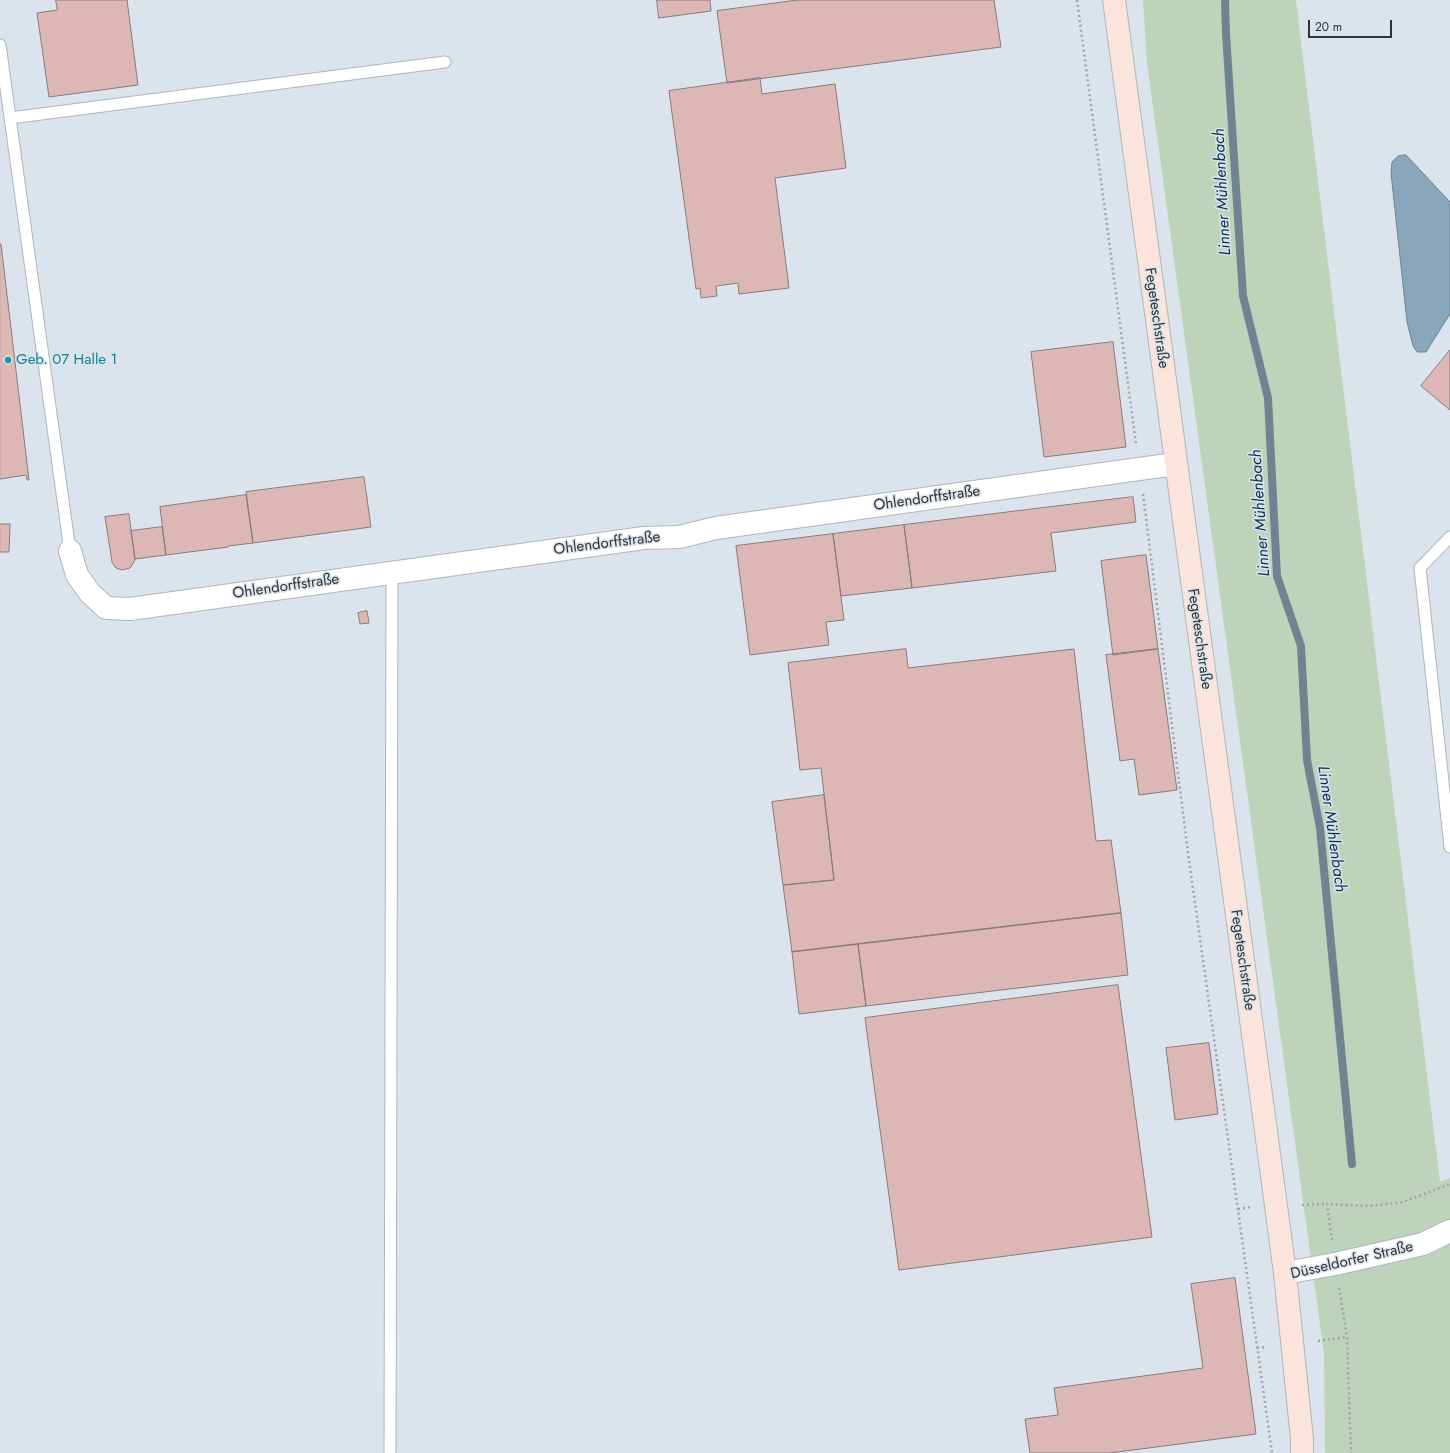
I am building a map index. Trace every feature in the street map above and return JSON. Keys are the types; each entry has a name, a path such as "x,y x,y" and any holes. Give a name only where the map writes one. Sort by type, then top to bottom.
{"main road":[{"name":"Fegeteschstraße","path":"1113,2 1285,1272"},
{"name":"Düsseldorfer Straße","path":"1285,1272 1302,1439 1302,1453"}],"street":[{"name":"Ohlendorffstraße","path":"70,551 77,574 90,593 106,608 130,609 644,538 679,537 716,528 1175,464"},
{"name":"Düsseldorfer Straße","path":"1285,1272 1335,1264 1423,1244 1450,1231"}],"lane":[{"path":"0,45 70,551"},
{"path":"10,118 445,62"},
{"path":"1450,537 1420,568 1450,847"},
{"path":"390,1453 392,573"}],"path":[{"path":"1077,0 1140,469 1188,853 1272,1453"},
{"path":"1351,1453 1347,1337 1327,1204 1369,1206 1403,1202 1450,1184"}],"green space":[{"path":"1143,0 1296,0 1440,1182 1450,1178 1450,1453 1325,1453 1324,1354 1147,63"}],"water":[{"path":"1406,155 1450,202 1450,314 1426,352 1417,352 1413,346 1407,322 1391,173 1392,162 1398,156"}],"building":[{"path":"56,0 127,0 138,85 49,97 37,13 57,10"},
{"path":"657,0 710,0 711,11 659,18"},
{"path":"798,0 994,0 1001,47 727,83 717,11"},
{"path":"760,78 762,94 835,84 846,168 775,178 789,288 739,294 738,283 716,286 717,296 701,298 700,288 696,289 669,91"},
{"name":"Geb. 07 Halle 1","path":"0,244 29,480 27,480 26,475 0,479"},
{"path":"1113,342 1126,447 1044,457 1031,352"},
{"path":"1450,350 1450,410 1421,386"},
{"path":"364,477 371,527 253,543 246,492"},
{"path":"246,495 253,543 166,555 160,507"},
{"path":"1133,497 1136,522 1051,533 1056,571 912,588 904,525"},
{"path":"129,514 135,560 130,568 122,570 116,568 112,562 105,517"},
{"path":"0,524 10,524 9,552 0,552"},
{"path":"904,525 912,588 841,596 833,534"},
{"path":"162,527 166,555 135,559 131,531"},
{"path":"833,534 844,620 826,622 829,645 750,655 736,546"},
{"path":"1146,555 1158,649 1113,655 1101,561"},
{"path":"367,611 369,623 360,624 358,613"},
{"path":"906,649 908,668 1074,649 1096,841 1111,840 1121,913 792,952 783,885 834,880 821,768 800,770 788,663"},
{"path":"1158,649 1177,790 1139,795 1134,759 1120,761 1106,655"},
{"path":"824,795 834,880 783,885 772,802"},
{"path":"1121,913 1128,975 866,1006 858,944"},
{"path":"858,944 866,1006 799,1014 792,952"},
{"path":"1118,985 1152,1237 899,1270 865,1018"},
{"path":"1209,1043 1218,1114 1175,1120 1166,1048"},
{"path":"1235,1278 1256,1434 1110,1453 1030,1453 1025,1419 1058,1415 1054,1388 1203,1368 1191,1284"}],"waterway":[{"name":"Linner Mühlenbach","path":"1225,0 1243,296 1268,398 1277,576 1301,646 1307,760 1320,828 1352,1164"}],"place":[{"name":"Geb. 07 Halle 1","path":"8,360"}]}
